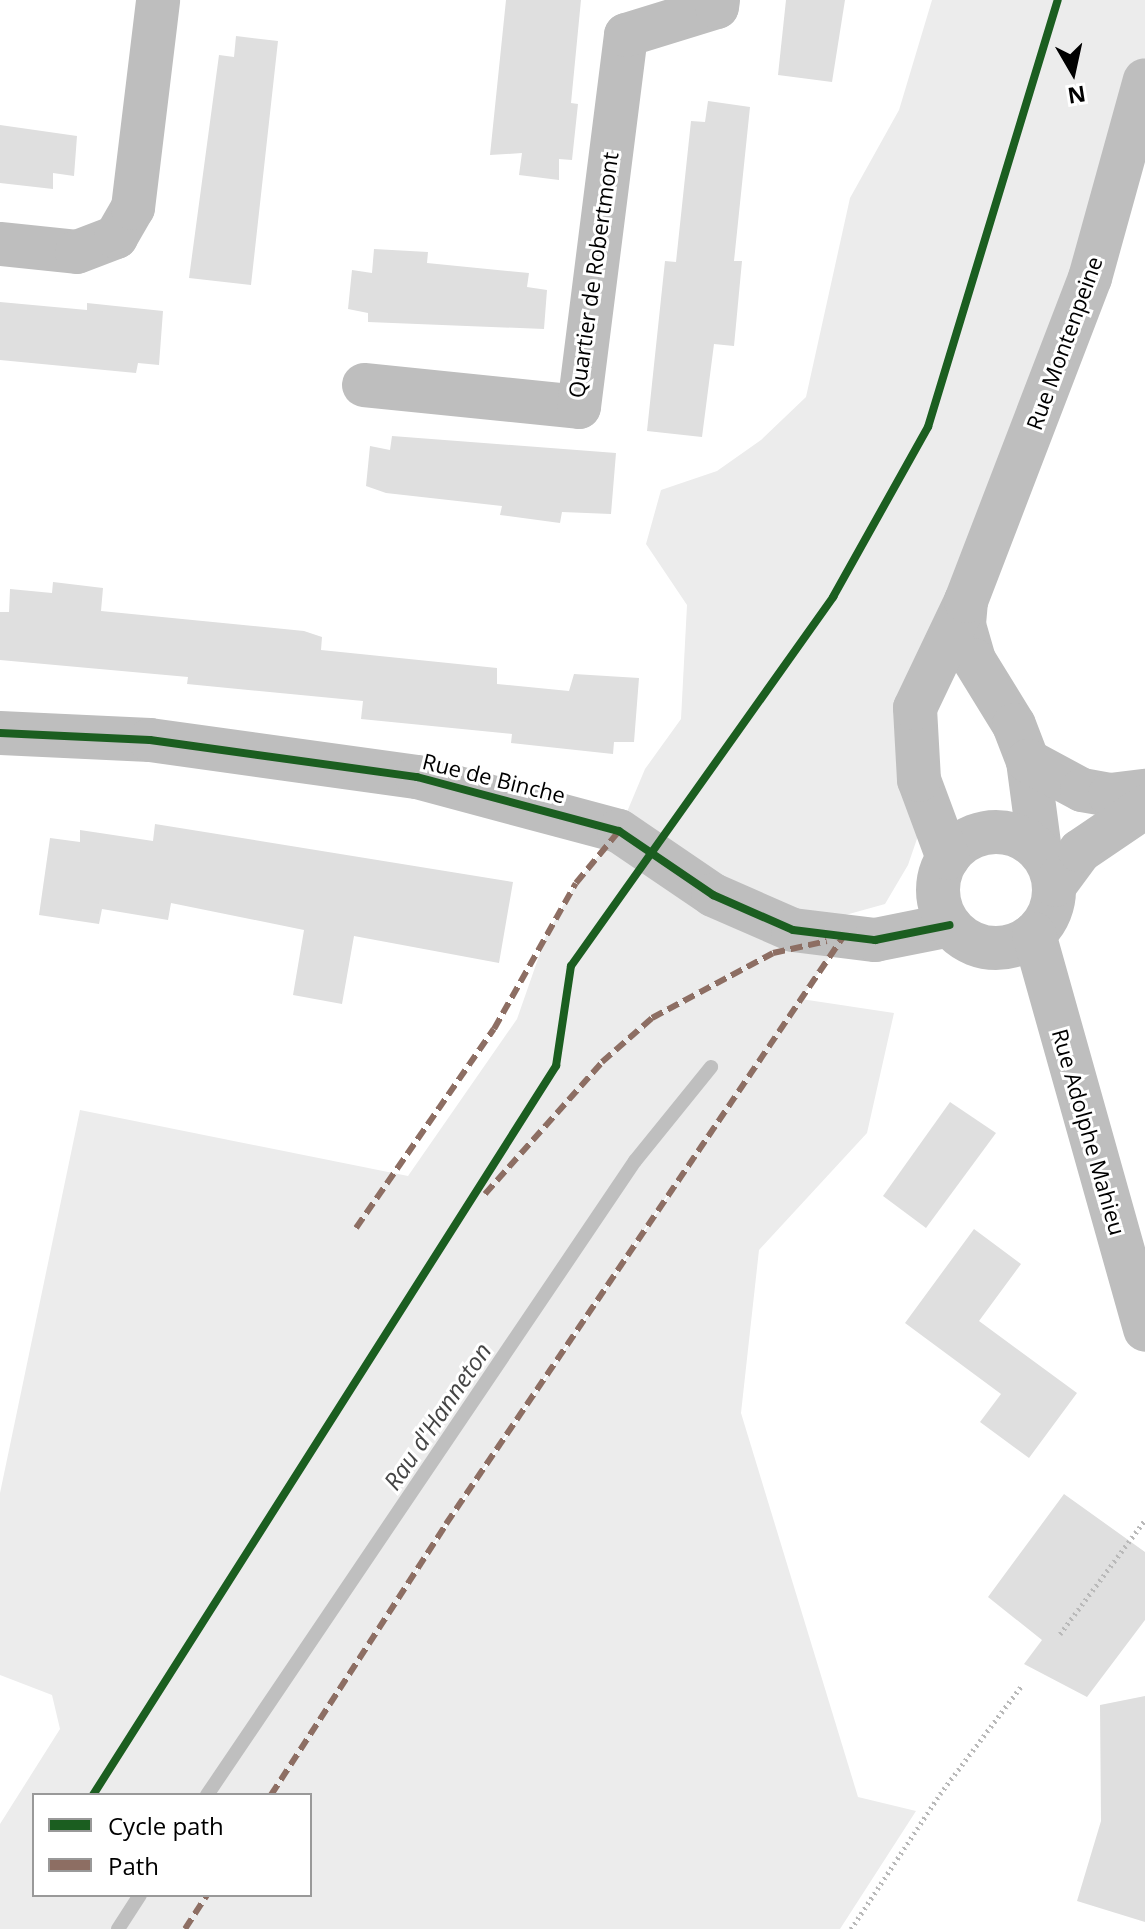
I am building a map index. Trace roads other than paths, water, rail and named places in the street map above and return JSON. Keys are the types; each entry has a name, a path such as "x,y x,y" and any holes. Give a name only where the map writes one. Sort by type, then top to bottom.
{"street":[{"path":"0,244 77,252 116,237 133,208 158,0"},
{"name":"Quartier de Robertmont","path":"364,385 579,407 626,35 717,7 718,0"},
{"name":"Rue Montenpeine","path":"948,858 919,780 915,708 966,601 1090,278 1145,80"},
{"name":"Rue Montenpeine","path":"966,601 964,625 974,660 1014,725 1028,761 1047,868"},
{"name":"Rue de Binche","path":"0,733 150,740 417,777 619,831 713,895 793,930 875,940 950,925"},
{"path":"1028,761 1082,790 1110,795 1145,791"},
{"path":"1047,868 1080,851 1145,807"},
{"path":"999,832 1047,868 1053,904 1034,934 1017,944 980,946 950,925 938,892 948,858 961,843 999,832"},
{"name":"Rue Adolphe Mahieu","path":"1034,934 1145,1330"}],"waterway":[{"name":"Rau d'Hanneton","path":"208,1793 635,1161 711,1067"},
{"name":"Rau d'Hanneton","path":"118,1929 139,1897"}]}
